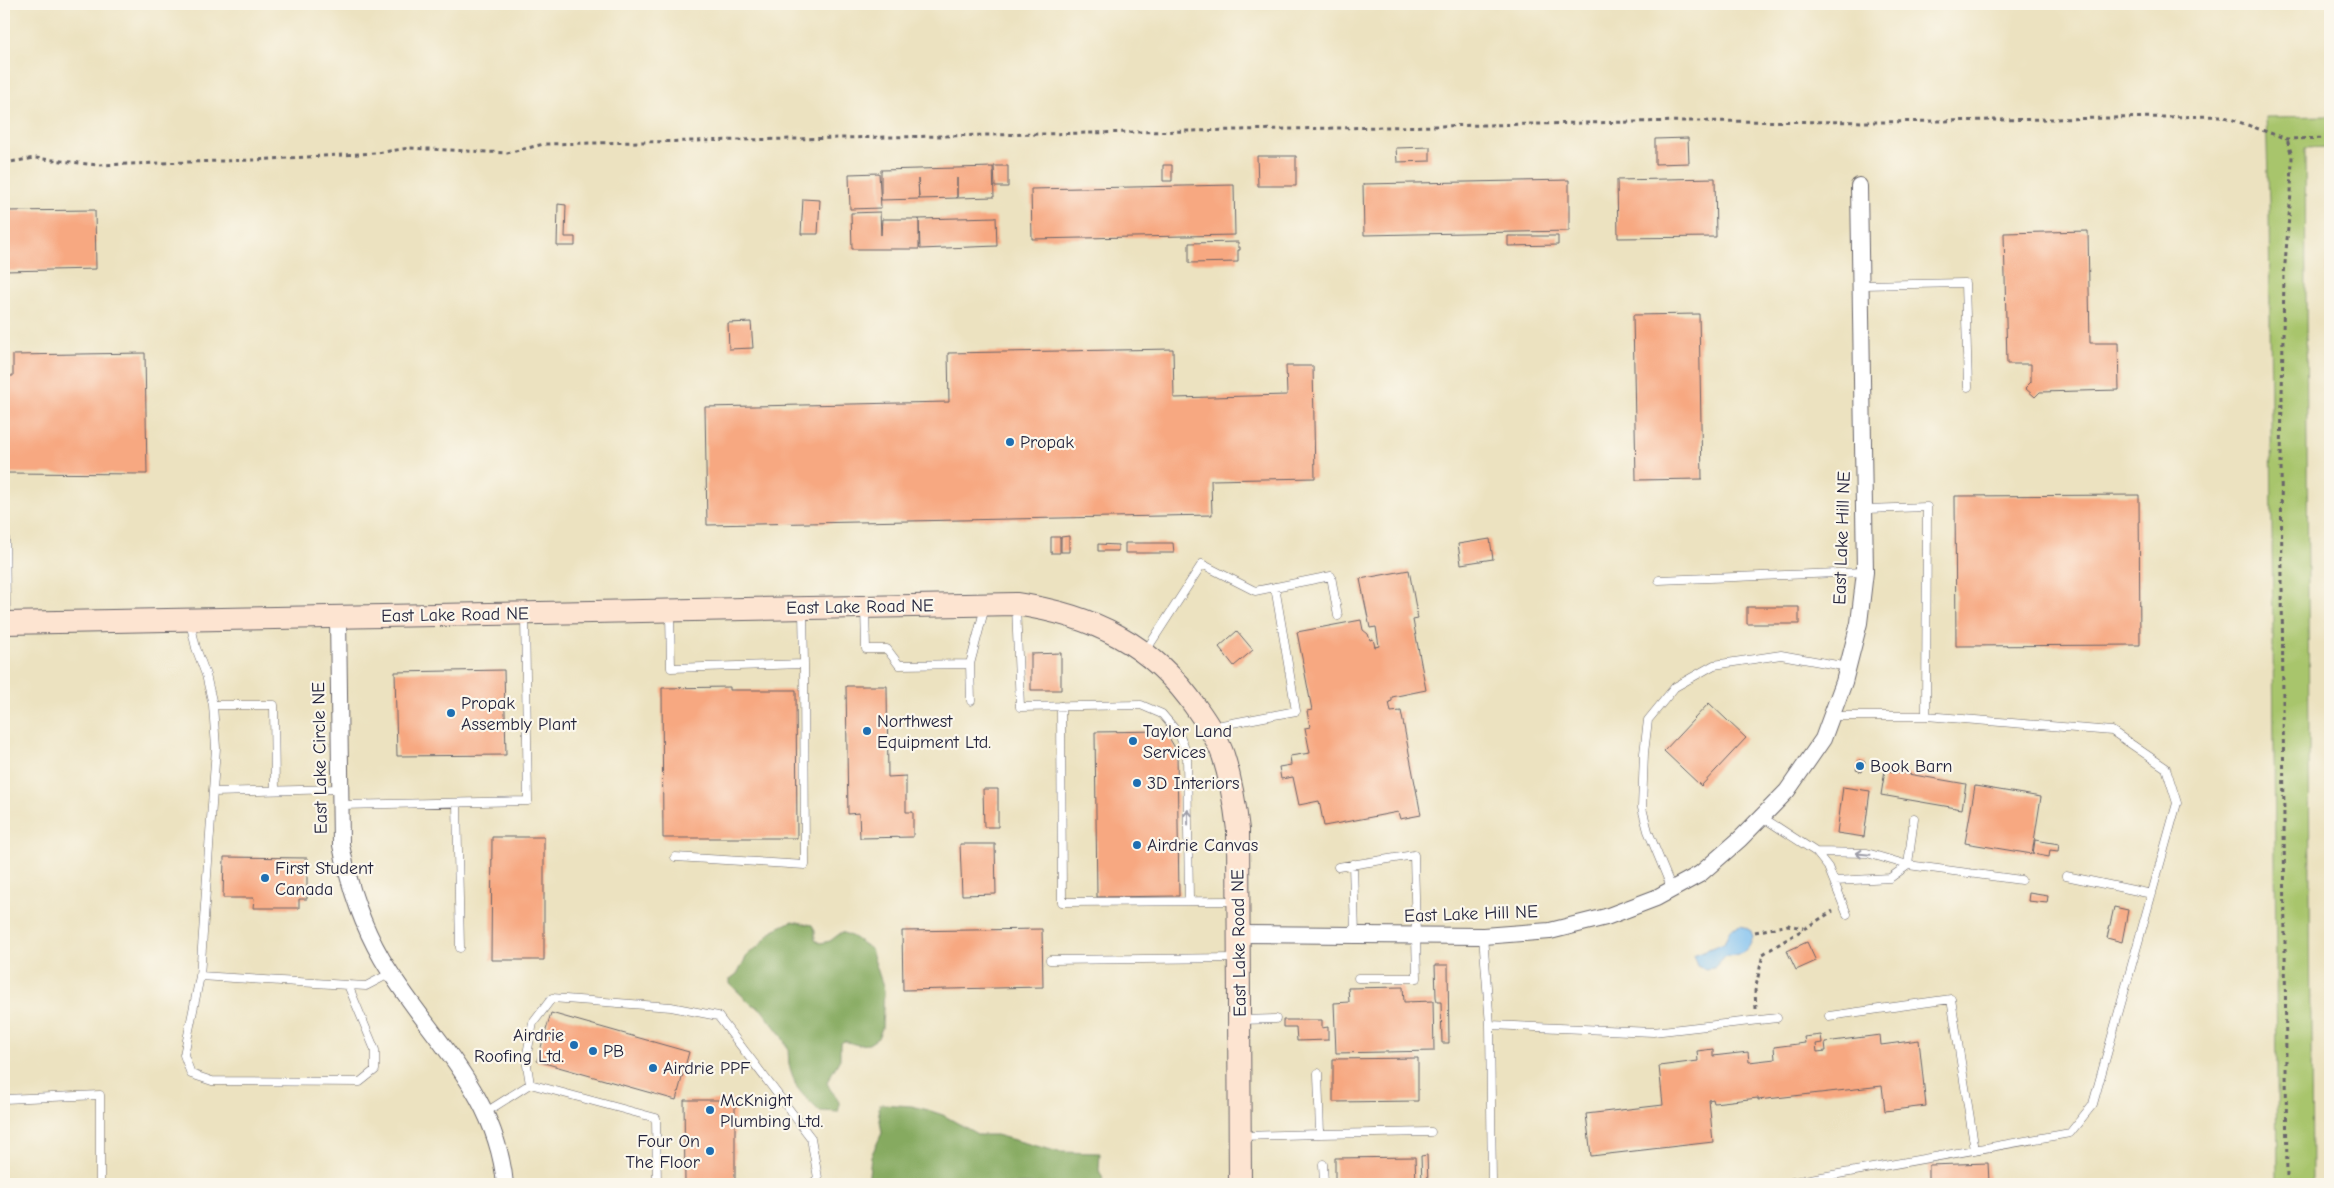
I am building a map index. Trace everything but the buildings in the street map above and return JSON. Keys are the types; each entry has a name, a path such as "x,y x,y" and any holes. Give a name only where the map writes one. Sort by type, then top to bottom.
{"street":[{"name":"East Lake Hill NE","path":"1239,934 1483,936 1560,929 1606,917 1656,898 1700,874 1762,817 1787,791 1823,739 1848,667 1859,623 1865,572 1865,509 1859,186"},
{"name":"East Lake Road NE","path":"5,622 1016,604 1052,609 1078,617 1110,631 1145,652 1181,685 1210,728 1223,754 1234,796 1238,830 1240,1184"},
{"name":"East Lake Circle NE","path":"338,617 341,845 348,882 361,920 391,973 464,1072 486,1112 498,1148 505,1184"}],"lane":[{"path":"1861,285 1966,283 1968,387"},
{"path":"1865,509 1927,507 1926,716"},
{"path":"5,508 5,622"},
{"path":"1145,652 1202,564 1254,591 1331,576 1338,616"},
{"path":"1659,580 1865,572"},
{"path":"1210,728 1296,711 1275,587"},
{"path":"1016,604 1020,707 1142,705 1162,714 1179,734 1187,754 1190,900"},
{"path":"971,702 970,664 986,605"},
{"path":"865,607 866,649 887,649 899,665 970,664"},
{"path":"676,858 805,865 802,608"},
{"path":"670,611 671,668 804,664"},
{"path":"214,792 275,790 340,797 456,803 528,801 525,614"},
{"path":"190,619 196,648 206,675 213,705 216,748 200,976 184,1054 191,1074 212,1080 360,1082 375,1070 375,1050 348,985"},
{"path":"1672,889 1648,831 1642,808 1644,752 1648,720 1675,687 1714,665 1781,655 1848,667"},
{"path":"213,705 274,705 275,790"},
{"path":"1061,706 1062,902 1238,901"},
{"path":"1782,1184 2070,1133 2093,1104 2177,804 2166,768 2112,731 1926,716 1831,716"},
{"path":"456,803 460,948"},
{"path":"1762,817 1816,852 1828,867 1848,914"},
{"path":"1835,881 1890,878 1908,865 1914,818"},
{"path":"1816,852 1867,854 1908,865 2021,880"},
{"path":"1338,867 1414,855 1417,978 1358,978"},
{"path":"1353,864 1355,936"},
{"path":"2066,876 2152,894"},
{"path":"1483,936 1490,1025 1492,1184"},
{"path":"1050,960 1239,958"},
{"path":"200,976 366,986 391,973"},
{"path":"530,1084 526,1059 533,1023 552,998 671,1007 718,1016 811,1138 818,1178 812,1184"},
{"path":"1829,1016 1951,1000 1975,1150"},
{"path":"1490,1025 1653,1032 1777,1018"},
{"path":"1239,1020 1276,1019"},
{"path":"1318,1073 1320,1134"},
{"path":"486,1112 530,1084 656,1118 657,1184"},
{"path":"4,1099 100,1095 100,1184"},
{"path":"1240,1136 1431,1132"},
{"path":"1323,1164 1324,1184"}],"path":[{"path":"4,162 35,158 97,165 253,160 377,153 409,148 507,153 544,144 1684,121 1882,122 2222,116 2287,139 2330,138"},
{"path":"2287,139 2292,156 2284,275 2281,406 2287,1184"},
{"path":"1757,1020 1755,991 1762,954 1844,904"},
{"path":"1755,932 1788,926 1804,929"}],"green space":[{"path":"2330,116 2330,147 2305,148 2312,1184 2278,1184 2269,205 2266,117"},
{"path":"792,921 812,925 815,930 815,940 820,943 830,941 842,932 871,949 884,990 882,1028 878,1038 869,1044 858,1045 844,1041 840,1044 840,1059 827,1082 838,1099 838,1112 819,1111 803,1095 796,1086 789,1065 788,1049 781,1035 761,1009 751,1004 730,984 730,979 738,973 747,955 760,945 773,930"},
{"path":"881,1104 912,1106 928,1110 943,1115 979,1135 996,1135 1059,1152 1100,1153 1099,1170 1105,1184 868,1184 871,1156 882,1133 878,1108"}],"water":[{"path":"1741,925 1751,931 1753,937 1746,951 1724,957 1714,968 1704,969 1697,966 1693,955 1724,943 1730,929"}],"place":[{"name":"Propak","path":"1010,442"},
{"name":"Propak Assembly Plant","path":"451,713"},
{"name":"Northwest Equipment Ltd.","path":"867,731"},
{"name":"Taylor Land Services","path":"1133,741"},
{"name":"Book Barn","path":"1860,766"},
{"name":"3D Interiors","path":"1137,783"},
{"name":"Airdrie Canvas","path":"1137,845"},
{"name":"First Student Canada","path":"265,878"},
{"name":"Airdrie Roofing Ltd.","path":"574,1045"},
{"name":"PB","path":"593,1051"},
{"name":"Airdrie PPF","path":"653,1068"},
{"name":"McKnight Plumbing Ltd.","path":"710,1110"},
{"name":"Four On The Floor","path":"710,1151"}]}
